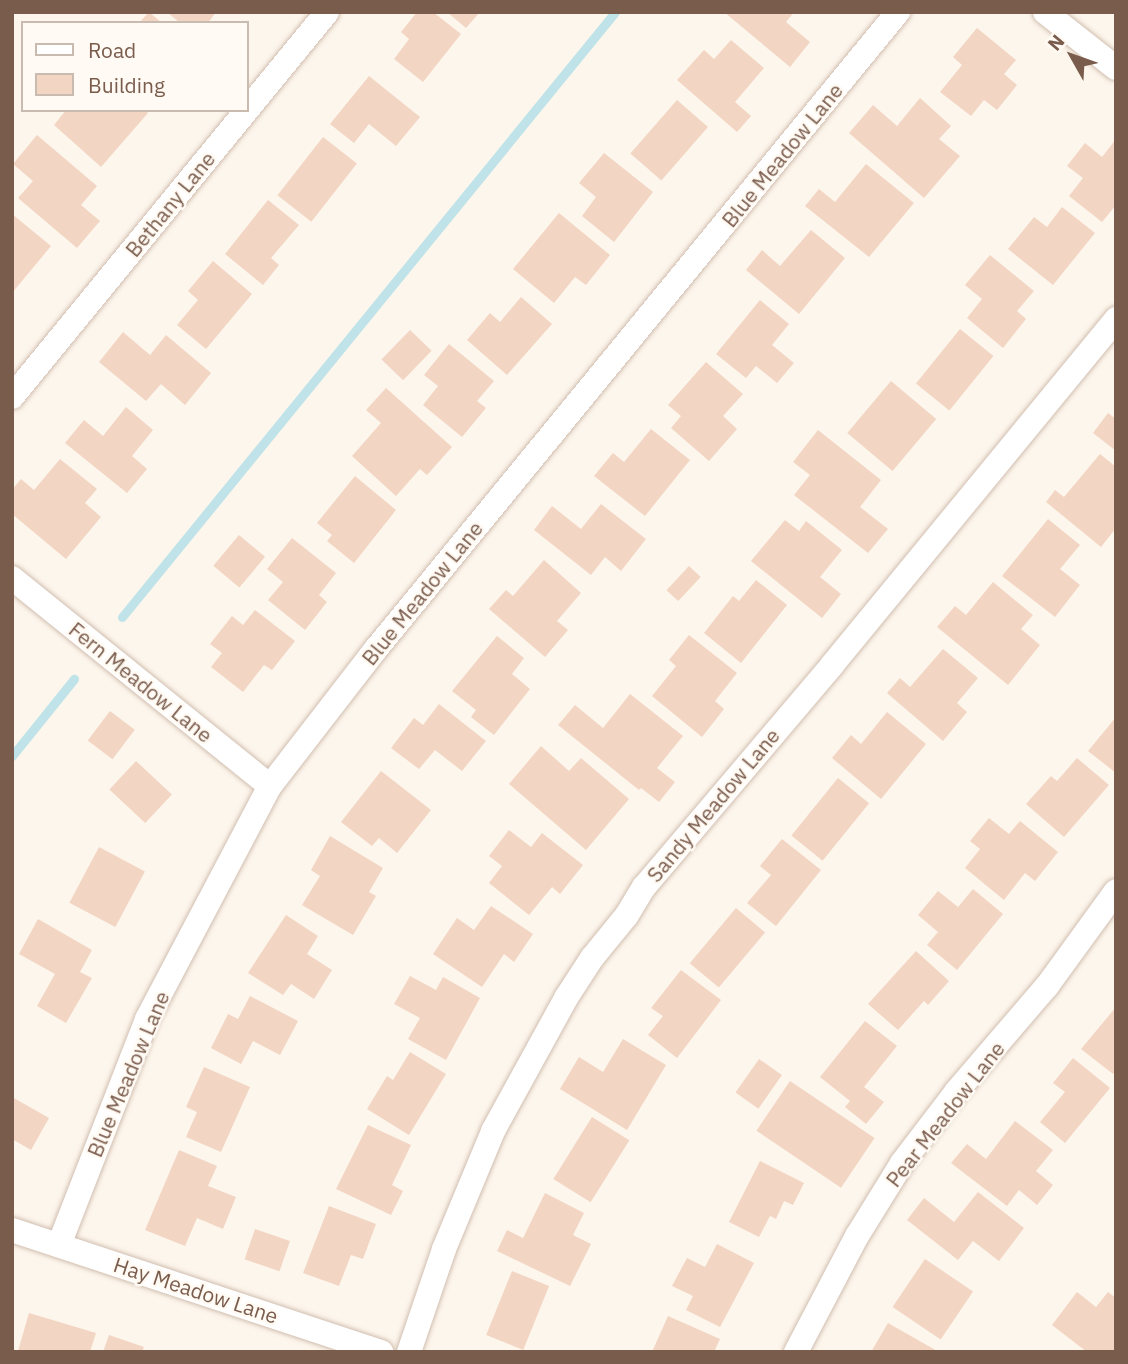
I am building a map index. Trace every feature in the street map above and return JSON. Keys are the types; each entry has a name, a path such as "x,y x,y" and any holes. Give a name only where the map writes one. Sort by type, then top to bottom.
{"street":[{"name":"Bethany Lane","path":"248,109 327,12"},
{"name":"Blue Meadow Lane","path":"59,1245 148,1019 270,786 384,639 898,12"},
{"path":"1045,12 1116,68"},
{"name":"Bethany Lane","path":"12,397 245,112"},
{"name":"Sandy Meadow Lane","path":"408,1352 444,1248 493,1131 566,998 592,958 627,915 644,887 858,634 1116,319"},
{"name":"Fern Meadow Lane","path":"12,578 270,786"},
{"name":"Pear Meadow Lane","path":"796,1352 857,1236 902,1163 956,1092 1048,986 1116,891"},
{"name":"Hay Meadow Lane","path":"12,1230 380,1352"}],"building":[{"path":"149,12 160,21 141,21"},
{"path":"167,12 216,12 209,21 178,21"},
{"path":"417,12 433,12 461,34 423,82 394,59 409,39 401,32"},
{"path":"447,12 480,12 466,28"},
{"path":"724,12 794,12 786,22 810,42 790,67"},
{"path":"977,28 1016,60 1004,74 1017,85 997,110 984,100 971,116 940,92 962,65 953,57"},
{"path":"731,40 764,68 735,102 751,116 737,132 677,80 704,50 714,59"},
{"path":"369,76 420,117 396,146 369,124 354,143 330,124"},
{"path":"920,98 951,126 939,139 960,156 924,198 849,133 873,105 897,126"},
{"path":"677,100 708,127 661,180 630,154"},
{"path":"64,112 148,113 101,167 54,125"},
{"path":"37,135 97,186 81,205 100,221 77,248 18,198 33,181 13,164"},
{"path":"323,137 357,163 311,222 277,195"},
{"path":"1116,139 1116,205 1102,222 1069,196 1083,178 1067,166 1085,143 1102,157"},
{"path":"604,153 653,192 614,242 582,216 596,197 579,183"},
{"path":"866,164 914,203 869,257 805,206 819,189 835,202"},
{"path":"268,200 299,225 271,258 279,265 263,285 225,254"},
{"path":"1062,207 1095,233 1053,285 1008,249 1034,217 1047,227"},
{"path":"559,213 610,255 586,285 575,277 554,303 513,269"},
{"path":"12,214 51,246 12,293"},
{"path":"811,230 845,258 799,314 746,270 762,250 780,266"},
{"path":"990,255 1034,291 1017,311 1026,319 1003,348 967,318 982,299 965,285"},
{"path":"213,261 252,294 206,349 177,325 198,300 188,291"},
{"path":"521,297 552,324 507,375 467,340 490,313 500,322"},
{"path":"760,300 789,324 772,345 794,363 777,383 756,366 746,378 716,354"},
{"path":"960,329 993,356 949,410 916,383"},
{"path":"410,330 432,351 403,380 382,359"},
{"path":"123,332 150,355 166,335 211,373 185,405 161,384 146,401 99,362"},
{"path":"449,344 494,381 477,401 486,408 462,437 423,405 438,386 424,375"},
{"path":"706,362 743,394 723,416 737,429 709,461 671,428 681,416 668,405"},
{"path":"891,381 936,419 892,471 847,433"},
{"path":"386,388 452,447 427,475 420,469 396,496 352,456 381,423 366,410"},
{"path":"126,407 153,430 132,456 147,469 127,493 65,443 84,420 103,436"},
{"path":"1108,413 1116,419 1116,451 1093,433"},
{"path":"651,429 690,460 645,516 594,476 613,453 624,462"},
{"path":"818,430 881,480 860,507 888,529 868,553 794,495 810,475 793,462"},
{"path":"1100,454 1116,467 1116,528 1101,547 1046,502 1055,490 1064,497"},
{"path":"60,459 97,489 85,503 101,517 66,559 12,514 12,490 21,479 34,490"},
{"path":"355,476 396,510 354,563 327,541 332,535 317,523"},
{"path":"601,504 646,539 621,571 605,557 591,575 534,530 552,506 581,529"},
{"path":"1048,519 1080,545 1060,569 1080,585 1055,617 1002,576"},
{"path":"785,520 799,531 806,521 842,550 820,577 841,594 822,618 751,561"},
{"path":"239,535 265,557 239,587 213,566"},
{"path":"292,538 336,573 319,595 327,602 305,630 268,600 283,582 267,569"},
{"path":"544,560 581,593 557,621 568,630 545,657 489,609 506,590 513,596"},
{"path":"689,566 701,577 678,601 666,590"},
{"path":"756,580 787,605 741,663 704,633 733,596 739,601"},
{"path":"993,582 1033,615 1021,629 1040,645 1008,685 937,627 955,606 966,615"},
{"path":"255,610 295,641 272,670 264,665 243,692 211,667 222,653 210,644 232,616 243,625"},
{"path":"689,635 737,673 715,701 724,709 702,737 652,696 676,666 669,660"},
{"path":"497,636 524,658 512,674 530,689 494,735 471,717 476,710 452,691"},
{"path":"943,649 978,678 957,703 967,712 943,741 887,693 900,678 910,687"},
{"path":"630,694 683,736 657,768 675,782 659,802 641,788 639,790 558,725 575,705 603,728"},
{"path":"439,704 486,741 462,771 435,750 419,769 391,748 414,718 423,725"},
{"path":"110,711 135,730 112,759 88,741"},
{"path":"887,712 926,744 881,799 832,758 851,735 861,744"},
{"path":"1116,717 1116,773 1088,751"},
{"path":"541,746 569,771 581,758 629,799 586,850 509,784"},
{"path":"1077,758 1109,785 1064,837 1026,804 1051,776 1057,781"},
{"path":"136,761 172,794 145,823 109,790"},
{"path":"381,771 431,810 397,853 379,838 372,846 341,822"},
{"path":"838,778 869,803 823,861 791,836"},
{"path":"989,818 1009,834 1020,821 1058,852 1035,881 1025,873 1004,900 965,868 980,849 970,841"},
{"path":"509,830 531,847 542,833 583,865 560,894 552,887 529,915 489,883 502,866 489,856"},
{"path":"330,836 383,868 369,892 376,896 353,935 302,905 320,876 311,870"},
{"path":"782,839 821,870 776,926 747,903 771,875 760,866"},
{"path":"99,847 145,871 115,927 69,903"},
{"path":"973,889 1003,914 957,970 927,945 938,932 918,915 938,891 958,907"},
{"path":"491,906 533,934 514,962 504,954 482,987 433,954 457,918 474,930"},
{"path":"736,908 765,932 719,988 690,963"},
{"path":"286,915 318,936 307,954 332,970 314,999 291,984 283,995 248,973"},
{"path":"38,919 92,950 80,972 92,978 66,1023 37,1006 55,974 19,954"},
{"path":"916,951 949,981 928,1005 924,1001 898,1030 868,1004"},
{"path":"681,970 721,1000 677,1058 648,1035 663,1016 651,1008"},
{"path":"410,976 436,990 443,977 480,998 446,1060 408,1039 420,1018 394,1004"},
{"path":"250,996 298,1021 280,1055 253,1041 241,1064 211,1048 228,1014 238,1019"},
{"path":"1116,1007 1116,1071 1113,1074 1081,1049"},
{"path":"865,1021 897,1046 864,1087 884,1102 866,1124 845,1107 850,1101 820,1077"},
{"path":"623,1039 666,1065 627,1130 560,1089 579,1057 603,1072"},
{"path":"410,1052 446,1074 409,1135 367,1109 387,1076 393,1080"},
{"path":"1073,1058 1110,1088 1065,1143 1040,1122 1065,1092 1053,1083"},
{"path":"759,1059 782,1075 758,1109 735,1093"},
{"path":"204,1067 250,1087 221,1152 186,1137 197,1112 186,1107"},
{"path":"790,1081 875,1138 841,1188 756,1131"},
{"path":"12,1097 49,1118 31,1150 12,1139"},
{"path":"592,1117 629,1140 591,1202 553,1179"},
{"path":"1015,1121 1053,1150 1036,1171 1053,1185 1037,1205 1019,1190 1007,1206 951,1163 967,1144 986,1159"},
{"path":"368,1125 411,1145 392,1185 403,1191 391,1215 336,1189"},
{"path":"179,1150 217,1166 208,1186 236,1197 223,1229 197,1218 185,1246 145,1230"},
{"path":"760,1161 804,1183 793,1205 784,1201 776,1219 770,1216 759,1237 729,1222"},
{"path":"978,1192 1024,1228 999,1261 973,1241 958,1260 907,1220 924,1198 954,1222"},
{"path":"545,1193 584,1213 573,1235 591,1244 570,1286 497,1251 507,1230 523,1238"},
{"path":"329,1206 376,1224 363,1259 351,1255 339,1286 303,1273"},
{"path":"255,1229 290,1241 280,1271 245,1259"},
{"path":"717,1244 754,1263 720,1327 686,1310 693,1296 672,1286 687,1258 705,1267"},
{"path":"925,1259 973,1291 941,1340 893,1307"},
{"path":"512,1271 549,1286 523,1350 486,1335"},
{"path":"1077,1292 1096,1307 1108,1292 1116,1298 1116,1352 1087,1352 1052,1325"},
{"path":"29,1313 96,1333 90,1352 18,1351"},
{"path":"668,1316 720,1339 714,1352 652,1352"},
{"path":"888,1323 939,1352 871,1352"},
{"path":"109,1335 144,1347 142,1352 103,1352"}],"waterway":[{"path":"122,617 615,12"},
{"path":"12,756 74,679"}]}
